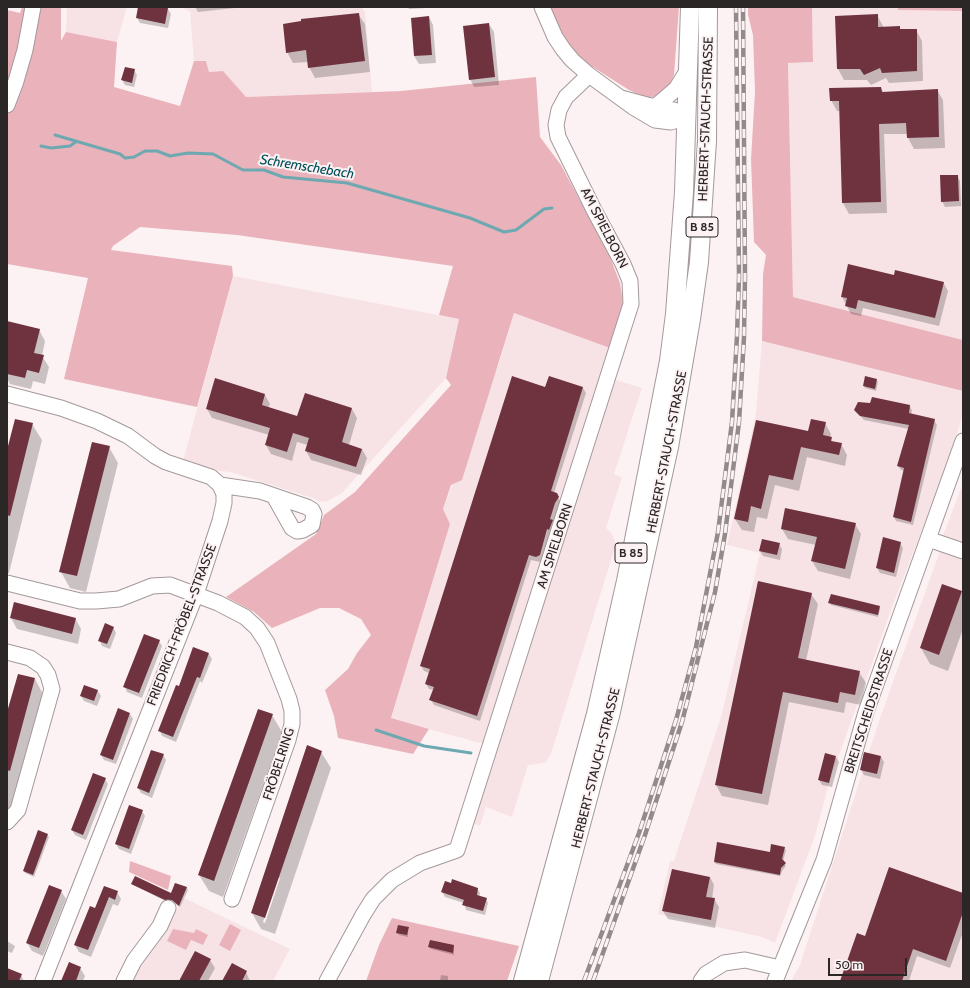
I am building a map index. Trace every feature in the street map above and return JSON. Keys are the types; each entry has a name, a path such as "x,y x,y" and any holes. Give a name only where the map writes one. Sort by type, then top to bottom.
{"main road":[{"name":"HERBERT-STAUCH-STRASSE","path":"523,981 596,714 655,436 669,361 675,314 684,192 690,7"},
{"name":"HERBERT-STAUCH-STRASSE","path":"540,981 610,716 669,448 696,290 704,205 708,102 708,7"},
{"path":"707,136 687,117 695,113 708,102"}],"street":[{"path":"7,105 25,50 33,7"},
{"path":"542,7 552,32 563,49 572,60 589,75 644,114 663,122 671,122 687,117"},
{"path":"656,106 676,90 689,67"},
{"name":"AM SPIELBORN","path":"327,981 363,915 374,899 387,885 420,863 457,850 631,304 630,282 623,264 594,210 558,137 556,125 559,110 566,97 589,75"},
{"path":"621,98 674,110 687,117"},
{"path":"7,394 61,408 97,421 128,436 154,456 166,462 204,474 220,485 260,491 274,496"},
{"name":"BREITSCHEIDSTRASSE","path":"777,974 824,860 866,712 963,441"},
{"name":"FRIEDRICH-FRÖBEL-STRASSE","path":"43,981 196,594 224,503 224,494 220,485"},
{"path":"928,539 963,551"},
{"name":"FRÖBELRING","path":"7,583 80,601 119,599 162,584 170,585 196,594 244,617 257,628 267,643 292,711 292,724 288,740 232,899"},
{"path":"7,652 30,658 37,662 48,674 52,689 18,810 7,822"},
{"path":"124,981 134,961 160,926 168,908"},
{"path":"701,981 706,974 724,963 745,960 777,974"}],"shaded area":[{"path":"22,7 61,7 61,41 66,32 117,42 114,87 180,106 194,61 206,61 209,72 223,71 246,97 401,91 536,77 540,137 561,165 610,257 620,283 623,302 610,348 514,313 462,480 451,485 443,509 450,524 391,718 429,729 413,754 338,738 334,716 325,690 348,669 357,653 371,635 361,619 339,608 320,608 272,628 254,612 226,597 316,534 324,515 355,492 451,385 446,378 459,319 439,315 453,266 237,235 140,227 113,246 111,250 232,266 233,276 197,407 64,379 88,278 7,264 7,10 20,13"},
{"path":"67,7 127,7 117,42 66,32"},
{"path":"181,7 362,7 365,12 372,92 245,97 223,71 209,72 206,61 194,61 190,12"},
{"path":"549,7 679,7 674,75 667,90 657,96 646,98 629,90 585,62 573,50 558,27"},
{"path":"748,7 812,7 813,62 788,63 793,297 963,340 963,391 762,341 763,274 766,255 754,242 751,159 755,92 753,35 748,15"},
{"path":"812,7 898,7 898,10 963,11 963,340 793,297 788,63 813,62"},
{"path":"898,7 963,7 963,11 898,10"},
{"path":"233,276 459,319 446,378 342,493 326,502 318,501 313,498 230,472 219,471 183,461"},
{"path":"514,313 610,348 613,379 642,388 614,474 622,477 606,528 612,534 616,544 551,754 546,762 528,765 512,817 486,807 480,826 466,820 488,745 391,719 450,524 443,509 500,360"},
{"path":"762,341 963,391 963,414 946,468 894,602 829,783 815,836 775,943 762,937 658,914 670,861 674,861 721,717 760,553 727,545 756,413"},
{"path":"963,483 963,543 943,536"},
{"path":"941,548 963,556 963,981 791,981 800,965 879,721"},
{"path":"130,861 171,876 168,890 129,872"},
{"path":"184,898 290,949 273,981 128,981 159,938"},
{"path":"392,918 519,946 507,981 366,981 379,945"},
{"path":"230,924 241,930 230,951 219,945"},
{"path":"173,929 194,933 196,929 208,935 203,945 191,940 186,950 167,941"}],"building":[{"path":"138,7 168,8 165,24 136,18"},
{"path":"359,13 365,61 308,68 306,50 286,53 283,24 301,21 301,19"},
{"path":"878,14 878,27 900,26 900,29 917,29 917,71 882,73 880,68 864,75 860,69 837,69 835,16"},
{"path":"429,16 432,55 414,56 411,18"},
{"path":"489,23 495,77 469,80 463,26"},
{"path":"125,67 135,69 132,83 121,80"},
{"path":"881,87 882,92 938,89 939,137 907,138 906,123 879,124 881,202 842,203 839,101 830,101 829,88"},
{"path":"940,175 958,175 959,201 941,202"},
{"path":"848,264 894,275 895,270 944,282 935,318 858,300 856,309 845,306 847,298 841,297"},
{"path":"7,321 40,329 34,353 44,355 39,373 27,370 25,378 7,374"},
{"path":"512,376 545,387 549,376 583,387 551,491 557,493 559,497 555,503 550,519 553,520 549,530 547,529 540,555 536,557 529,555 477,716 429,700 434,687 425,684 430,669 420,666"},
{"path":"865,376 877,379 875,389 863,386"},
{"path":"215,378 265,394 262,405 297,416 305,393 352,408 342,442 362,449 356,467 305,451 309,438 293,433 287,452 265,445 270,428 206,409"},
{"path":"872,397 910,405 909,413 935,419 911,522 893,517 904,468 897,466 909,425 860,416 854,410 858,402 870,403"},
{"path":"15,419 33,423 10,516 7,515 7,450"},
{"path":"811,419 826,422 823,435 832,437 831,441 842,443 839,455 801,447 793,480 769,475 761,509 751,506 748,522 734,519 756,420 808,431"},
{"path":"92,442 110,446 77,576 59,572"},
{"path":"785,508 856,523 845,569 811,561 817,537 781,529"},
{"path":"883,537 901,542 894,573 876,568"},
{"path":"762,539 780,543 777,555 759,551"},
{"path":"758,581 812,593 798,658 860,671 855,695 840,692 838,703 783,692 762,794 715,785"},
{"path":"942,584 962,591 939,655 920,648"},
{"path":"831,594 880,606 878,615 828,603"},
{"path":"14,602 76,618 72,634 10,618"},
{"path":"105,623 114,627 107,644 98,641"},
{"path":"144,634 160,640 139,693 123,687"},
{"path":"193,647 209,653 200,678 197,677 173,737 158,731 176,685 179,686"},
{"path":"18,674 35,678 10,771 7,770 7,712"},
{"path":"84,685 98,690 94,701 80,696"},
{"path":"118,708 130,713 113,760 100,755"},
{"path":"258,709 273,714 214,881 198,875"},
{"path":"307,745 322,751 265,918 251,913"},
{"path":"151,750 164,754 149,793 137,788"},
{"path":"864,752 881,756 877,774 860,770"},
{"path":"825,753 836,756 829,783 818,780"},
{"path":"93,773 106,778 83,835 71,830"},
{"path":"129,805 143,810 129,849 115,844"},
{"path":"38,830 48,834 33,875 23,871"},
{"path":"717,842 770,852 771,844 785,847 782,859 786,863 781,868 780,875 714,862"},
{"path":"889,867 963,893 963,912 946,961 913,949 902,981 840,981 857,933 865,936"},
{"path":"672,869 710,877 706,897 715,898 711,920 662,911"},
{"path":"135,876 171,893 175,883 187,887 179,906 172,900 165,900 131,884"},
{"path":"452,879 478,888 477,895 487,898 483,911 462,905 464,900 441,892 445,881 451,883"},
{"path":"49,885 62,890 39,948 26,943"},
{"path":"104,886 118,891 115,900 109,897 88,950 74,945 90,906 95,908"},
{"path":"398,925 409,927 407,935 396,933"},
{"path":"430,940 454,945 453,953 428,947"},
{"path":"195,951 211,959 199,981 179,981"},
{"path":"69,962 81,967 76,981 61,981"},
{"path":"232,963 247,971 242,981 222,981"},
{"path":"7,968 22,974 19,981 7,981"}],"waterway":[{"name":"Schremschebach","path":"55,135 120,154 125,158 134,157 145,151 157,151 170,156 188,153 213,154 243,170 264,170 283,177 347,183 470,218 504,232 516,230 544,209 552,208"},
{"path":"41,146 51,148 70,146 77,141"},
{"path":"376,730 424,746 471,753"}],"railway":[{"path":"584,981 639,833 676,720 696,647 718,532 732,422 737,336 739,277 736,7"},
{"path":"593,981 645,835 682,722 715,592 725,534 739,422 744,337 743,7"}]}
